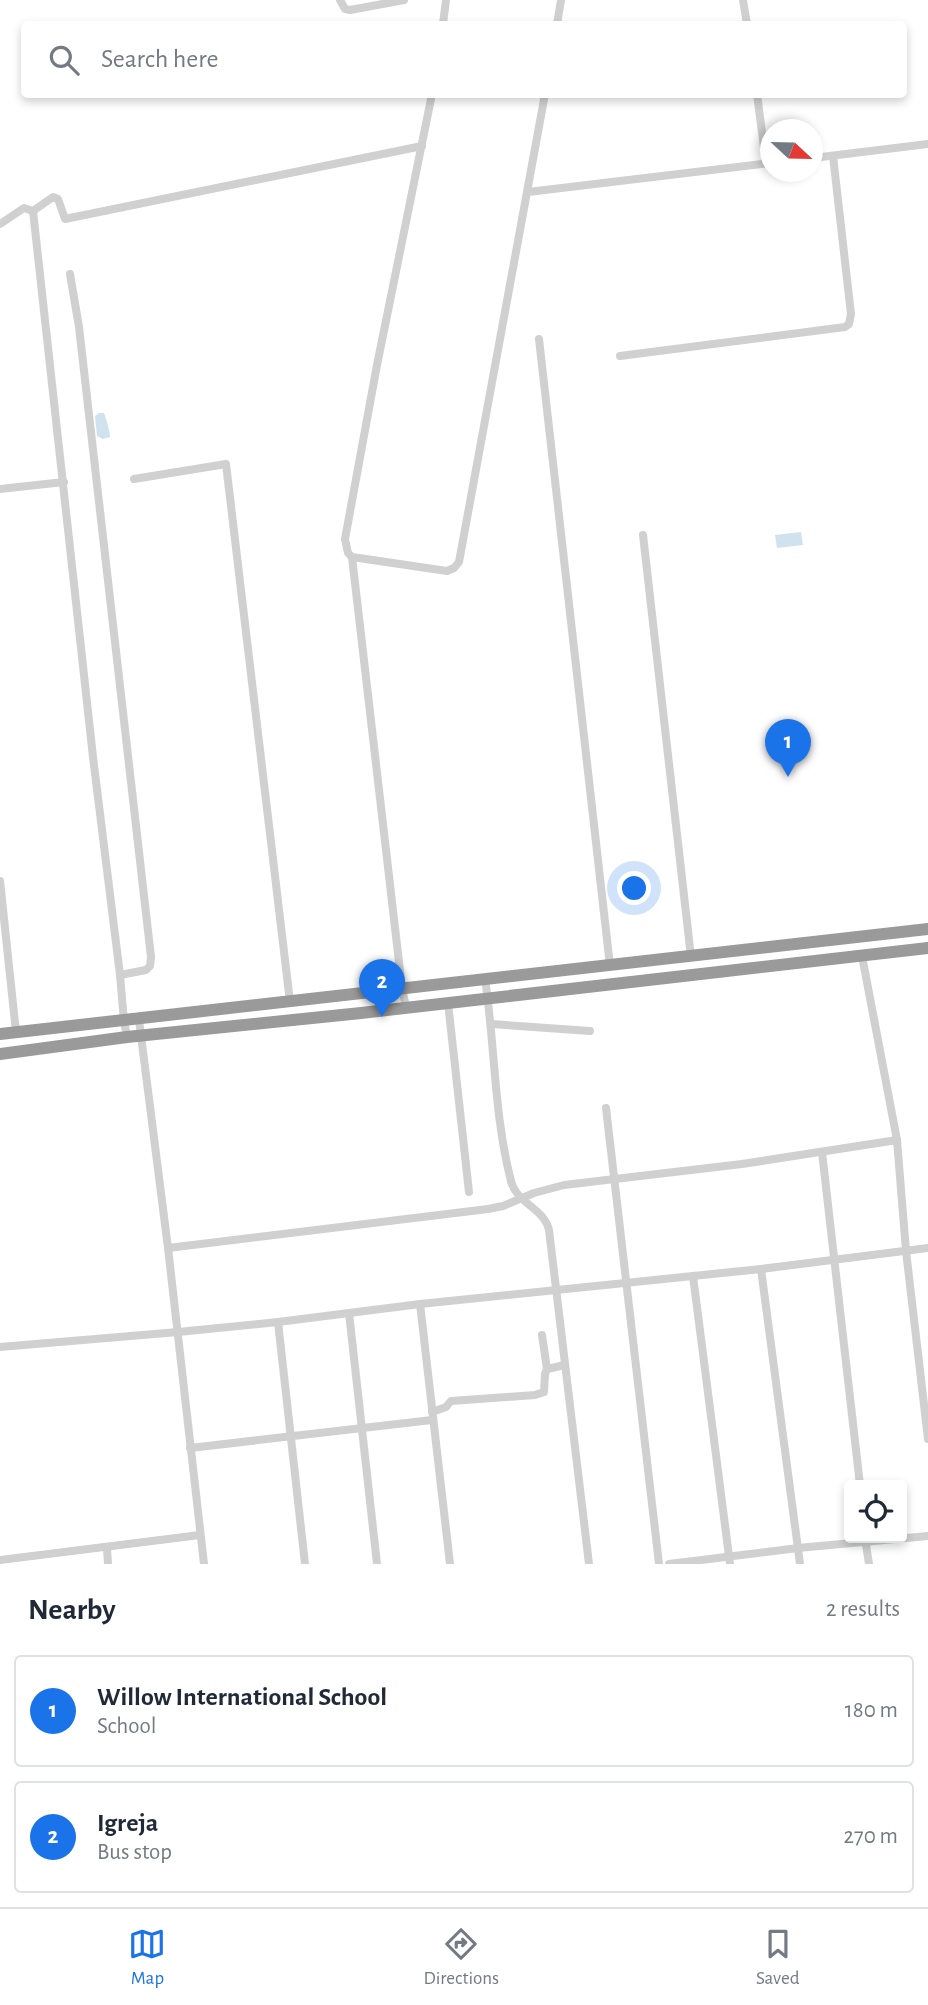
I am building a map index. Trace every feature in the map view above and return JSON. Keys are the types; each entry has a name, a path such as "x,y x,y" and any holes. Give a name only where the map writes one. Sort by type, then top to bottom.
{"highway":[{"path":"0,1034 928,929"},
{"path":"0,1054 127,1037 928,948"}],"street":[{"path":"340,0 345,9 350,10 404,0"},
{"path":"443,21 446,0"},
{"path":"557,21 561,0"},
{"path":"743,0 746,21"},
{"path":"406,1007 352,557 346,548 345,539 431,98"},
{"path":"352,557 447,572 459,562 544,98"},
{"path":"758,98 761,119"},
{"path":"823,157 928,144"},
{"path":"33,211 53,197 58,199 65,219 422,146"},
{"path":"620,356 845,327 849,324 851,314 833,156"},
{"path":"528,192 760,164"},
{"path":"0,224 24,208 33,211"},
{"path":"33,211 127,1037"},
{"path":"70,274 79,327 150,957 150,966 146,970 120,975"},
{"path":"539,339 610,966"},
{"path":"134,479 226,464 290,1002"},
{"path":"0,489 64,482"},
{"path":"643,535 691,957"},
{"path":"0,881 16,1032"},
{"path":"862,956 897,1140 906,1251 928,1439"},
{"path":"485,979 511,1183 521,1198 548,1222 589,1564"},
{"path":"448,1003 470,1192"},
{"path":"139,1020 204,1564"},
{"path":"491,1024 590,1031"},
{"path":"606,1108 659,1564"},
{"path":"168,1248 488,1209 556,1187 614,1178 694,1171 897,1140"},
{"path":"822,1152 859,1480"},
{"path":"0,1347 278,1322 928,1248"},
{"path":"761,1269 800,1564"},
{"path":"693,1276 730,1560"},
{"path":"420,1304 450,1564"},
{"path":"349,1313 377,1564"},
{"path":"278,1322 305,1564"},
{"path":"190,1448 362,1429 432,1416 451,1401 535,1395 544,1392 544,1374 547,1370 542,1335"},
{"path":"547,1370 565,1365"},
{"path":"0,1560 200,1535"},
{"path":"907,1537 928,1536"},
{"path":"669,1564 730,1560 844,1543"},
{"path":"866,1543 869,1564"},
{"path":"107,1548 108,1564"}],"water":[{"path":"104,413 110,437 103,439 97,436 95,416"},
{"path":"801,532 803,545 777,548 775,535"}],"place":[{"name":"Willow International School","path":"788,777"},
{"name":"Igreja","path":"382,1017"}]}
